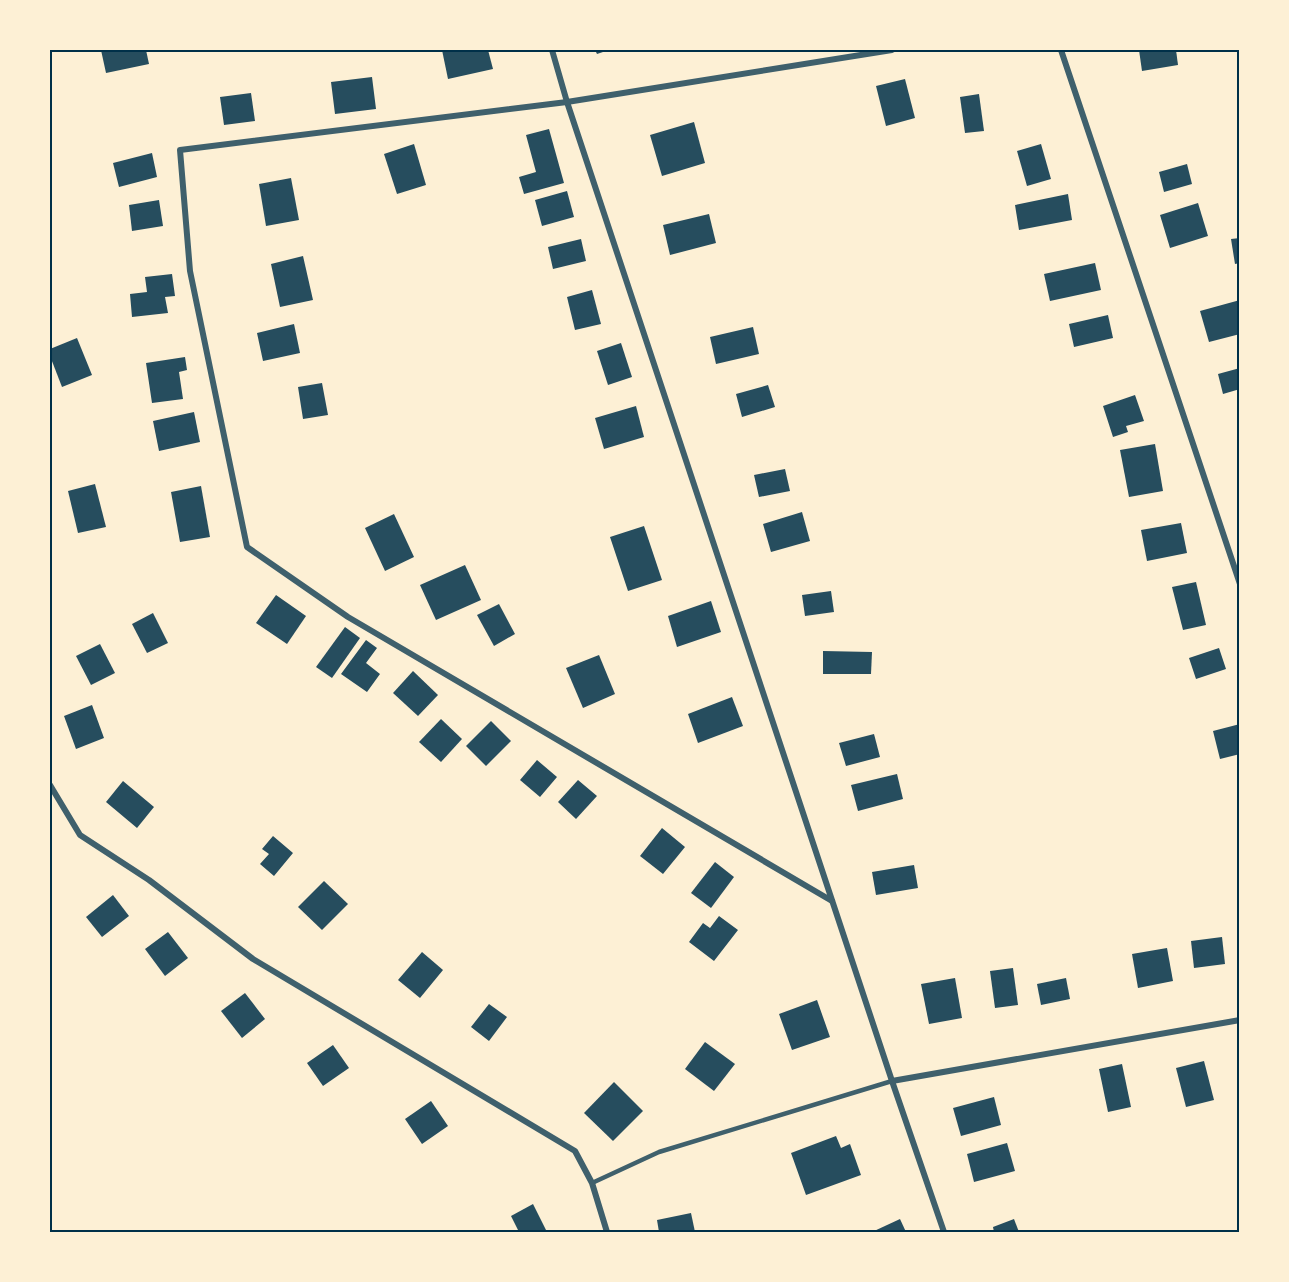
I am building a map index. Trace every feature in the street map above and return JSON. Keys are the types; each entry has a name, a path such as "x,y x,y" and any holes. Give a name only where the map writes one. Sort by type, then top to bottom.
{"street":[{"path":"552,50 567,102 944,1233"},
{"path":"832,901 348,617 247,547 190,272 180,150 567,102 892,50"},
{"path":"1061,50 1239,584"},
{"path":"50,785 80,835 149,880 253,959 575,1151 592,1183 608,1233"},
{"path":"892,1081 1239,1020"}],"lane":[{"path":"592,1183 659,1152 892,1081"}],"building":[{"path":"101,50 146,50 149,64 106,73"},
{"path":"442,50 488,50 493,69 448,79"},
{"path":"595,50 609,50 597,54"},
{"path":"1139,50 1176,50 1178,65 1142,71"},
{"path":"372,77 376,109 335,114 331,82"},
{"path":"905,79 915,118 886,126 876,86"},
{"path":"251,93 255,121 224,125 220,97"},
{"path":"979,94 984,131 965,133 960,97"},
{"path":"694,122 705,163 662,176 650,135"},
{"path":"549,129 564,183 524,194 519,177 536,172 526,135"},
{"path":"414,144 426,185 397,194 384,154"},
{"path":"1041,144 1051,179 1027,186 1017,151"},
{"path":"152,153 157,177 119,187 113,163"},
{"path":"1187,164 1192,184 1164,192 1159,172"},
{"path":"291,178 299,220 266,226 259,184"},
{"path":"567,191 574,217 542,226 535,200"},
{"path":"1068,194 1072,220 1019,230 1015,205"},
{"path":"159,200 163,226 132,231 129,205"},
{"path":"1198,203 1208,236 1170,248 1160,215"},
{"path":"709,214 716,243 670,255 663,225"},
{"path":"1240,238 1240,263 1235,264 1231,239"},
{"path":"581,239 586,261 553,269 548,247"},
{"path":"303,256 313,300 280,307 271,264"},
{"path":"1095,263 1101,290 1050,301 1044,274"},
{"path":"172,274 175,296 165,297 168,313 132,317 130,294 147,292 145,277"},
{"path":"592,290 601,324 575,330 567,297"},
{"path":"1240,300 1240,334 1209,342 1200,311"},
{"path":"1108,315 1113,338 1074,347 1069,324"},
{"path":"294,324 300,353 263,361 257,333"},
{"path":"753,327 759,354 716,364 710,337"},
{"path":"77,338 92,375 62,387 50,356 50,349"},
{"path":"621,343 632,377 608,385 597,351"},
{"path":"185,357 187,370 179,372 183,399 152,403 146,363"},
{"path":"1240,368 1240,389 1223,394 1218,374"},
{"path":"322,383 328,415 303,419 298,387"},
{"path":"768,385 775,407 742,417 736,394"},
{"path":"1135,395 1144,421 1126,426 1128,432 1113,437 1103,406"},
{"path":"636,406 644,437 604,449 595,418"},
{"path":"194,412 200,442 159,451 153,421"},
{"path":"1155,444 1163,491 1129,497 1120,450"},
{"path":"785,469 790,491 759,497 754,475"},
{"path":"95,484 106,527 78,533 68,491"},
{"path":"201,486 210,537 180,542 171,492"},
{"path":"802,512 810,541 771,552 763,524"},
{"path":"394,514 414,557 385,571 365,528"},
{"path":"1181,523 1187,553 1147,561 1141,530"},
{"path":"644,526 662,580 628,591 610,537"},
{"path":"465,565 481,600 436,620 420,585"},
{"path":"1196,582 1206,625 1183,630 1172,587"},
{"path":"831,591 834,612 805,616 802,595"},
{"path":"276,595 306,616 287,644 256,623"},
{"path":"711,601 721,632 677,647 668,616"},
{"path":"499,604 515,634 494,646 477,615"},
{"path":"153,613 168,643 147,653 132,624"},
{"path":"345,627 360,638 332,678 316,667"},
{"path":"366,640 377,648 366,663 380,674 367,692 341,674"},
{"path":"100,644 115,673 91,685 76,656"},
{"path":"1219,648 1226,669 1196,679 1189,658"},
{"path":"823,651 872,652 871,674 823,674"},
{"path":"599,655 615,694 583,708 566,668"},
{"path":"413,671 438,695 418,716 393,693"},
{"path":"732,697 743,726 698,743 688,714"},
{"path":"92,705 104,738 76,749 64,716"},
{"path":"441,719 462,739 441,762 419,742"},
{"path":"491,721 511,741 486,766 466,746"},
{"path":"1240,724 1240,754 1220,759 1213,731"},
{"path":"874,734 880,757 846,766 839,743"},
{"path":"537,760 557,777 540,797 520,780"},
{"path":"897,774 903,799 858,811 851,785"},
{"path":"578,780 597,796 576,819 558,802"},
{"path":"123,781 154,807 137,828 106,802"},
{"path":"662,828 685,847 663,874 640,856"},
{"path":"273,836 293,853 274,876 260,864 269,854 262,849"},
{"path":"715,862 734,877 711,908 691,893"},
{"path":"914,865 918,888 876,895 872,872"},
{"path":"324,881 348,904 322,930 298,907"},
{"path":"113,895 129,916 102,937 86,917"},
{"path":"719,916 738,930 714,961 689,942 703,923 710,928"},
{"path":"168,932 188,958 165,976 145,949"},
{"path":"1222,937 1225,964 1194,968 1191,941"},
{"path":"1167,948 1173,981 1138,988 1132,954"},
{"path":"422,952 443,970 420,998 398,980"},
{"path":"1013,968 1018,1005 995,1008 990,971"},
{"path":"955,978 962,1018 929,1024 921,984"},
{"path":"1066,978 1070,999 1041,1005 1037,984"},
{"path":"245,993 265,1019 242,1038 221,1011"},
{"path":"817,1000 830,1037 792,1050 779,1014"},
{"path":"489,1004 507,1017 489,1041 471,1027"},
{"path":"705,1042 735,1064 714,1091 685,1069"},
{"path":"333,1045 349,1068 323,1086 307,1063"},
{"path":"1204,1061 1214,1100 1186,1107 1176,1068"},
{"path":"1122,1064 1131,1107 1108,1112 1099,1069"},
{"path":"614,1082 643,1111 613,1141 584,1113"},
{"path":"994,1097 1001,1125 961,1136 953,1108"},
{"path":"431,1101 448,1126 422,1144 405,1119"},
{"path":"836,1136 841,1148 850,1144 861,1175 806,1195 791,1153"},
{"path":"1007,1143 1015,1171 974,1182 967,1154"},
{"path":"533,1204 546,1230 519,1232 511,1216"},
{"path":"691,1213 695,1232 659,1232 657,1220"},
{"path":"900,1219 906,1232 872,1232"},
{"path":"1014,1219 1019,1232 994,1232 993,1227"}]}
